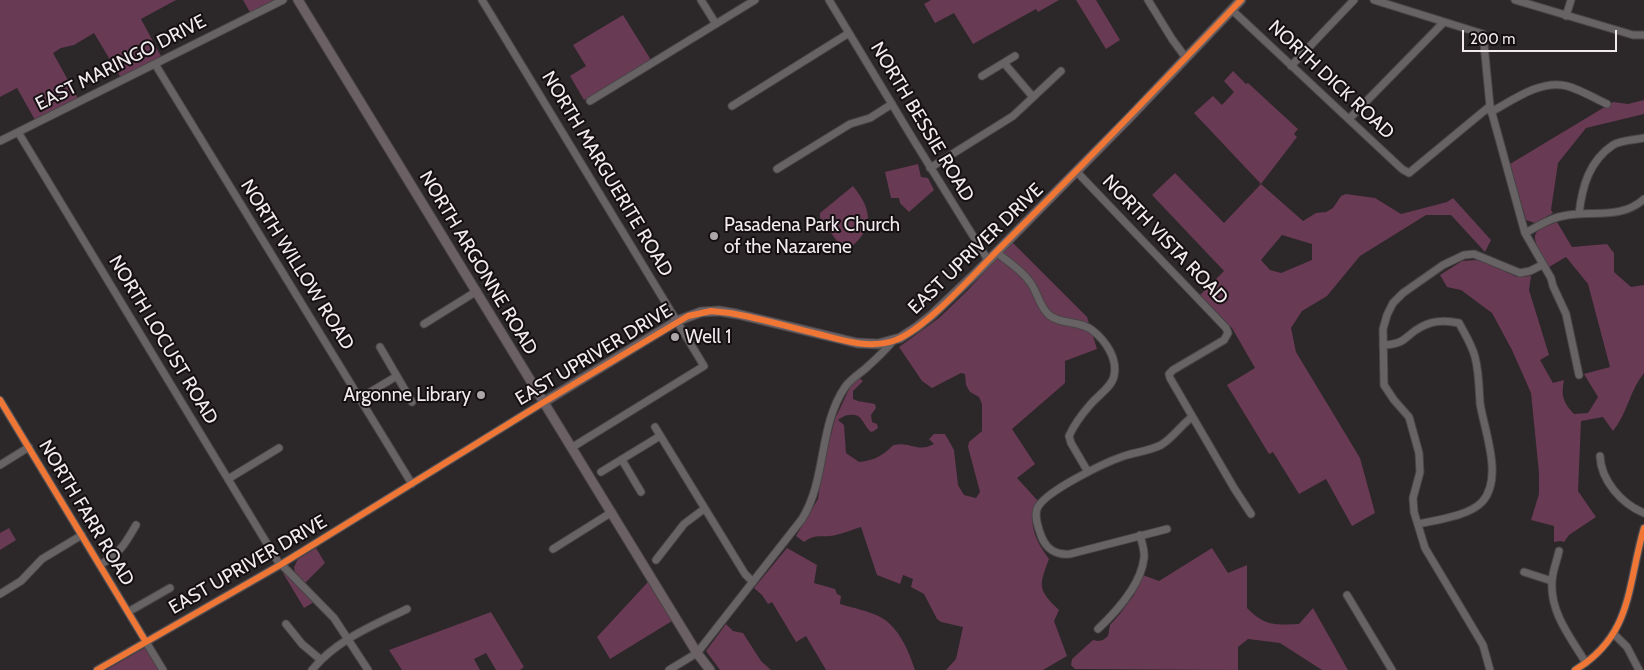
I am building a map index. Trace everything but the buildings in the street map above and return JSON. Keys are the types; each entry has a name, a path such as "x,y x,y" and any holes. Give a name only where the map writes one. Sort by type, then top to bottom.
{"main road":[{"name":"NORTH ARGONNE ROAD","path":"298,0 697,653 710,670"},
{"name":"EAST UPRIVER DRIVE","path":"544,402 677,321 701,312 719,311 737,314 857,343 878,344 893,341 917,327 988,260 1241,0"}],"street":[{"name":"EAST MARINGO DRIVE","path":"0,141 283,0"},
{"name":"NORTH MARGUERITE ROAD","path":"482,0 704,366 571,448"},
{"path":"701,0 716,24"},
{"path":"590,101 755,0"},
{"name":"NORTH BESSIE ROAD","path":"829,0 988,260"},
{"path":"1148,0 1186,58"},
{"path":"1291,66 1354,0"},
{"path":"1374,0 1483,34 1491,109 1525,233 1551,278 1553,286 1564,306 1579,375"},
{"path":"1515,0 1633,35 1644,35"},
{"path":"1566,16 1571,0"},
{"name":"NORTH DICK ROAD","path":"1232,10 1402,169 1409,173 1491,109"},
{"path":"1349,119 1444,22"},
{"path":"732,106 849,34"},
{"path":"982,76 1015,56"},
{"path":"1004,63 1033,97"},
{"name":"NORTH WILLOW ROAD","path":"155,64 412,484"},
{"path":"930,168 1006,121 1061,71"},
{"path":"1491,109 1537,88 1552,85 1567,86 1607,104"},
{"path":"777,169 850,124 870,118 892,104"},
{"name":"NORTH LOCUST ROAD","path":"18,132 281,565 334,618 368,670"},
{"path":"1579,214 1585,181 1602,155 1614,144 1644,138"},
{"name":"NORTH VISTA ROAD","path":"1076,171 1226,328 1228,334 1224,340 1173,370 1170,374 1170,378 1192,417"},
{"path":"1525,233 1548,220 1563,216 1619,213 1637,206 1644,199"},
{"path":"996,252 1020,271 1030,282 1043,308 1050,315 1057,320 1084,325 1092,330 1110,350 1113,359 1114,376 1111,382 1090,404 1069,436 1088,472"},
{"path":"1490,670 1483,645 1425,548 1413,498 1420,472 1418,453 1408,417 1384,385 1383,329 1393,303 1403,293 1443,265 1464,255 1474,254 1520,274 1542,265"},
{"path":"424,324 477,292"},
{"path":"1384,345 1396,344 1405,340 1422,326 1448,320 1459,323 1475,356 1477,366 1481,405 1492,455 1488,494 1472,510 1418,524"},
{"path":"669,670 697,653 788,538 812,500 827,431 834,409 845,387 883,353 893,341"},
{"path":"380,347 412,402"},
{"path":"360,398 397,376"},
{"name":"NORTH FARR ROAD","path":"0,400 163,670"},
{"name":"EAST UPRIVER DRIVE","path":"97,670 281,565 544,402"},
{"path":"1167,529 1070,554 1061,554 1052,551 1042,539 1037,524 1037,508 1050,494 1101,464 1161,445 1192,417 1251,514"},
{"path":"655,427 745,574 753,582"},
{"path":"601,472 660,436"},
{"path":"0,465 29,447"},
{"path":"228,479 279,448"},
{"path":"1600,456 1604,473 1612,486 1625,501 1644,513"},
{"path":"622,460 641,492"},
{"path":"656,560 684,524 704,509"},
{"path":"553,549 612,512"},
{"path":"100,565 114,557 122,549 136,525"},
{"path":"1575,670 1602,649 1614,634 1624,613 1644,528"},
{"path":"0,594 21,581 42,559 82,535"},
{"path":"1098,629 1117,611 1137,578 1144,557 1140,535"},
{"path":"1559,552 1552,581 1553,602 1558,618 1586,663"},
{"path":"1524,572 1552,581"},
{"path":"128,612 170,588"},
{"path":"1347,595 1392,670"},
{"path":"312,670 321,660 348,640 408,609"},
{"path":"286,624 302,644 321,660"},
{"path":"1614,634 1627,647 1639,670"}],"shaded area":[{"path":"0,0 176,0 141,19 162,58 121,78 94,33 74,45 61,48 53,53 79,100 35,120 17,88 0,97"},
{"path":"243,0 277,0 251,14"},
{"path":"931,0 1059,0 1038,12 1036,9 973,44 954,13 935,23 924,4"},
{"path":"1076,0 1096,0 1120,40 1106,49"},
{"path":"623,15 651,60 584,100 570,76 586,66 573,45"},
{"path":"1233,71 1298,129 1294,134 1297,137 1261,184 1194,113 1213,96 1222,105 1234,92 1224,81"},
{"path":"1644,100 1644,114 1586,128 1558,163 1551,210 1553,213 1535,223 1526,220 1510,164 1613,102 1628,104"},
{"path":"918,164 921,177 928,178 934,190 909,212 900,203 899,198 891,198 885,172"},
{"path":"1175,173 1224,223 1261,184 1303,221 1316,213 1326,212 1333,208 1341,196 1346,194 1375,198 1401,214 1447,202 1453,198 1491,240 1485,252 1451,215 1426,215 1360,256 1327,296 1302,311 1291,328 1296,352 1360,458 1375,513 1352,526 1326,479 1299,494 1273,452 1269,454 1227,385 1255,368 1232,328 1200,295 1224,271 1152,195","holes":["1282,235 1312,244 1312,260 1281,273 1270,270 1261,260"]},
{"path":"853,186 865,205 868,221 861,237 845,252 820,218 820,213"},
{"path":"1557,222 1572,247 1607,244 1614,253 1614,272 1631,287 1644,285 1644,373 1613,431 1603,417 1581,421 1578,491 1596,517 1569,535 1564,542 1554,542 1554,526 1531,520 1539,494 1539,473 1531,393 1512,350 1492,313 1461,290 1447,287 1440,275 1462,261 1476,260 1488,263 1517,277 1531,276 1529,290 1549,355 1540,360 1553,383 1564,380 1564,398 1567,406 1574,414 1588,413 1598,397 1584,374 1610,367 1588,284 1566,257 1549,267 1535,240 1538,231"},
{"path":"1012,242 1087,317 1097,349 1065,361 1065,383 1012,429 1035,464 1017,478 1038,501 1034,509 1034,531 1049,559 1043,575 1042,587 1047,597 1059,610 1054,621 1067,656 1043,670 946,670 956,659 963,627 941,622 937,619 924,594 911,587 913,579 903,575 900,584 877,575 861,527 842,534 814,537 804,542 796,536 818,499 823,465 835,419 850,387 859,378 863,381 853,391 853,399 875,404 876,408 871,415 872,422 877,424 878,428 871,432 858,416 854,415 848,415 838,420 844,425 846,453 859,462 867,461 881,455 894,445 928,446 934,444 929,439 934,434 945,434 954,450 958,485 964,495 976,498 980,492 968,447 969,442 982,431 982,404 979,397 970,392 966,385 965,374 961,373 932,388 922,381 899,347 939,318"},
{"path":"9,528 16,540 0,550 0,533"},
{"path":"316,548 325,563 305,583 295,572 294,567 298,559"},
{"path":"787,548 817,565 814,583 835,589 837,594 841,596 840,604 872,613 888,622 903,641 915,670 826,670 806,636 796,642 772,602 768,604 754,588"},
{"path":"1212,548 1228,573 1247,565 1247,608 1259,618 1276,624 1299,624 1313,608 1348,670 1322,670 1280,643 1248,639 1238,647 1238,670 1075,669 1071,665 1072,659 1093,640 1103,640 1108,636 1110,625 1134,595 1143,575 1159,581"},
{"path":"283,573 286,574 314,602 304,608"},
{"path":"648,582 672,621 610,659 597,637"},
{"path":"491,612 524,667 520,670 496,670 486,653 474,659 480,670 402,670 389,650"},
{"path":"726,624 733,631 743,633 761,661 771,670 720,670 706,651"},
{"path":"146,647 161,670 106,670"}],"cycle path":[{"path":"97,670 280,565 544,402 688,316 711,311 730,313 865,344 893,341 905,335 933,315 962,287 1241,0"},
{"path":"0,400 146,642"},
{"path":"1575,670 1594,656 1608,641 1618,625 1625,608 1644,528"}],"place":[{"name":"Pasadena Park Church of the Nazarene","path":"714,236"},
{"name":"Well 1","path":"675,337"},
{"name":"Argonne Library","path":"481,395"}]}
